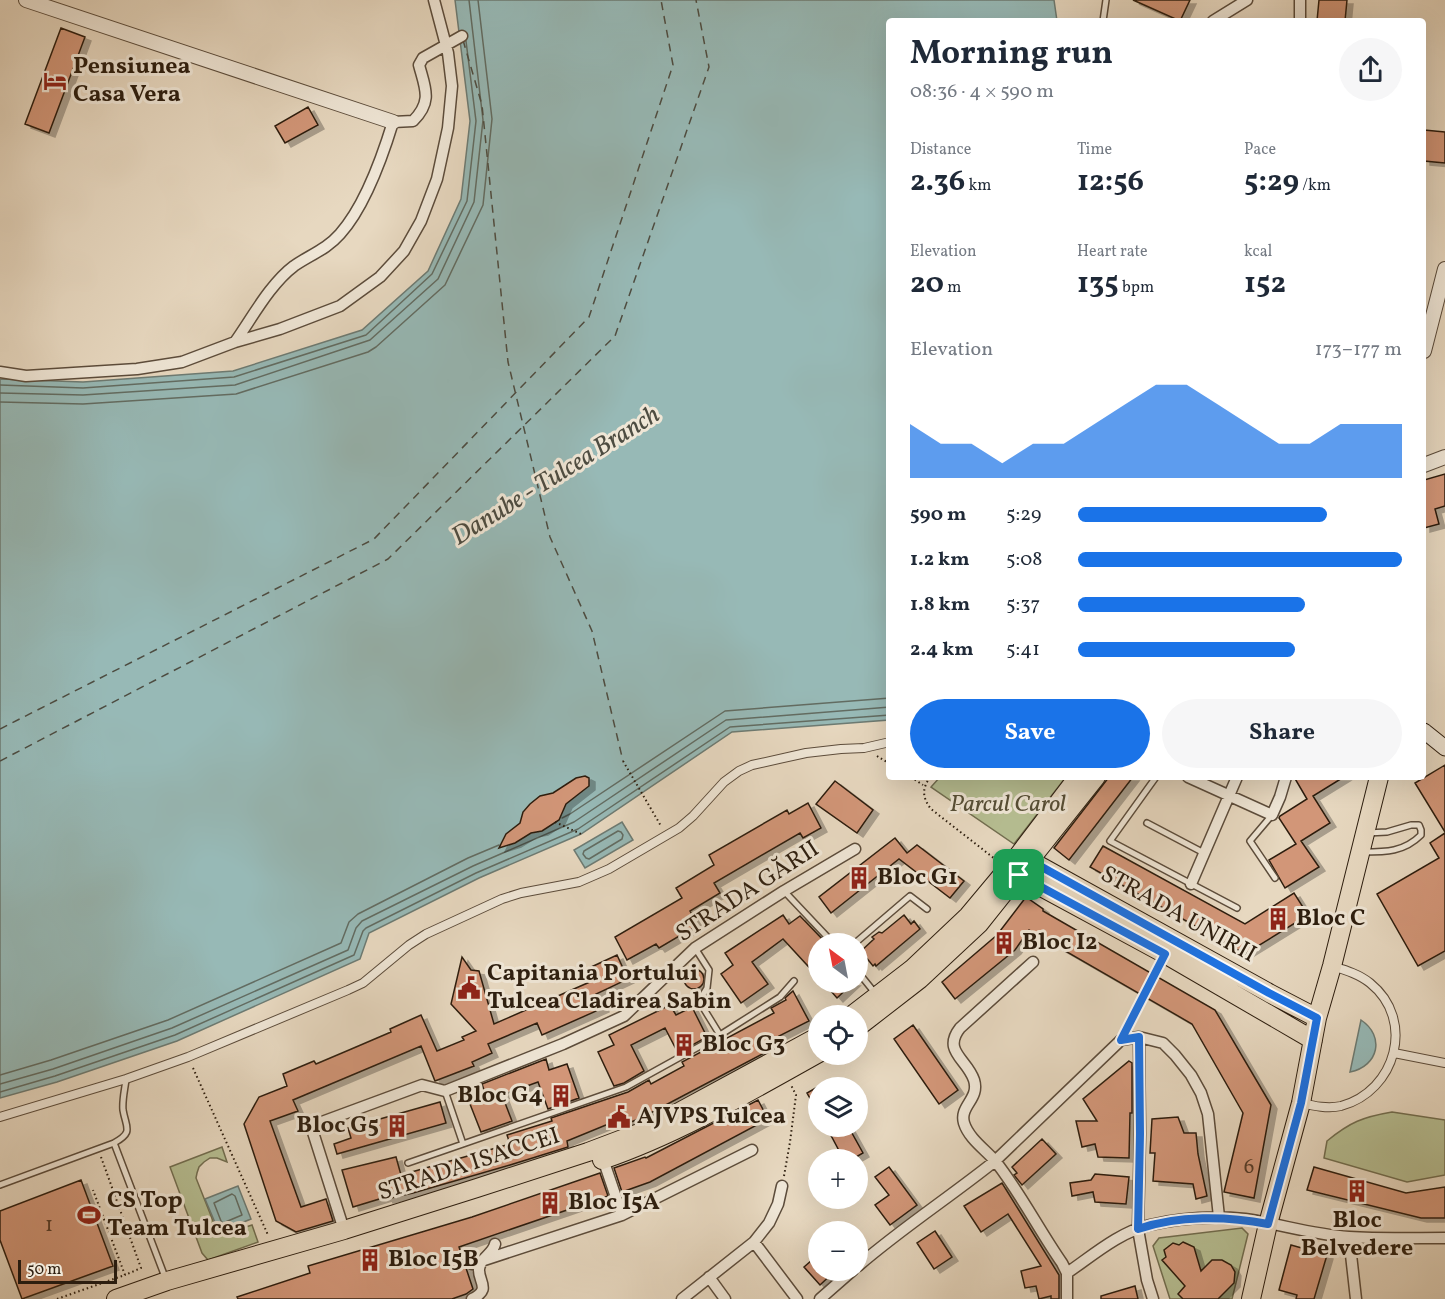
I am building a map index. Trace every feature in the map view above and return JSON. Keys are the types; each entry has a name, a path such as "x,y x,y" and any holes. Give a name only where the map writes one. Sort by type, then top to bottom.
{"main road":[{"path":"1426,733 1445,748"},
{"path":"868,1019 903,993 979,924 1018,866 1034,835 1076,780"},
{"path":"865,1005 912,969 961,923 1018,866 1093,780"},
{"path":"1251,1299 1268,1224 1301,1103 1317,1018 1378,780"},
{"name":"STRADA UNIRII","path":"1018,866 1313,1040"},
{"name":"STRADA UNIRII","path":"1018,866 1317,1018"},
{"name":"STRADA ISACCEI","path":"116,1299 167,1281 344,1230 528,1172 642,1132 808,1042"},
{"name":"STRADA ISACCEI","path":"153,1299 470,1203 647,1143 808,1059"}],"street":[{"path":"26,0 393,122 413,121 421,113 426,102 419,64 423,58 462,36"},
{"path":"0,372 26,376 137,369 182,362 340,306 380,277 404,251 421,221 437,179 448,128 452,86 446,46 434,0"},
{"path":"1218,18 1247,0"},
{"path":"1300,0 1300,18"},
{"path":"235,342 279,280 295,266 334,241 342,232 366,193 383,154 393,122"},
{"path":"1426,343 1445,269"},
{"path":"1426,464 1445,457"},
{"path":"0,1117 126,1079 188,1057 363,983 426,934 511,896 592,878 679,828 724,782 752,765 806,753 864,748 886,743"},
{"path":"1194,780 1272,815 1285,780"},
{"path":"1191,884 1236,780"},
{"name":"STRADA GĂRII","path":"344,1230 311,1126 422,1085 445,1091 563,1044 624,1016 695,948 783,891 855,849"},
{"path":"1033,962 960,1028 954,1036 953,1044 973,1078 975,1087 975,1094 965,1110 964,1124 973,1138 995,1161 1016,1191 1067,1273 1067,1299"},
{"path":"1301,1103 1320,1107 1340,1106 1359,1099 1375,1088 1387,1072 1394,1053 1396,1034 1392,1015 1383,997 1370,983 1353,973 1332,966"},
{"path":"1139,1037 1138,1229 1153,1299"},
{"path":"868,1257 995,1161 1121,1040 1139,1037 1163,1043 1191,1075 1201,1093 1208,1114 1219,1217"},
{"path":"1394,1053 1445,1063"},
{"path":"477,1263 622,1215 752,1150"},
{"path":"603,1159 622,1215"},
{"path":"682,1299 754,1242 769,1222 778,1204 782,1186"},
{"path":"1067,1273 1106,1246 1138,1229 1183,1220 1219,1217 1349,1237 1445,1238"},
{"path":"1349,1237 1356,1299"},
{"path":"754,1242 797,1299"},
{"path":"477,1263 494,1249 495,1244"},
{"path":"472,1299 482,1290 483,1283 477,1263"},
{"path":"709,1277 724,1299"},
{"path":"820,1299 840,1281"}],"lane":[{"path":"1103,18 1106,0"},
{"path":"1154,780 1110,841 1237,908"},
{"path":"1272,815 1250,841 1275,878"},
{"path":"1147,823 1204,853"},
{"path":"1361,852 1388,852 1403,847 1416,840 1421,835 1421,830 1419,825 1411,825 1386,832 1366,833"},
{"path":"783,891 823,933"},
{"path":"867,933 910,896 927,909"},
{"path":"695,948 709,970 707,988 699,1001 720,1035"},
{"path":"408,1163 626,1087 720,1035 780,997 794,981"},
{"path":"868,985 877,996"},
{"path":"0,1185 123,1138 128,1133 123,1109 126,1079"},
{"path":"445,1091 463,1144"},
{"path":"114,1143 167,1281"}],"path":[{"path":"623,762 667,836"},
{"path":"915,780 924,786"},
{"path":"928,780 924,786 924,794 931,809 1018,866"},
{"path":"555,822 581,834"},
{"path":"1121,1040 1165,954"},
{"path":"188,1057 272,1244"},
{"path":"782,1186 796,1095 783,1073"},
{"path":"57,1299 141,1268 98,1149"},
{"path":"93,1190 125,1275"}],"green space":[{"name":"Parcul Carol","path":"937,780 1064,780 1014,844 931,787"},
{"path":"1392,1112 1445,1120 1445,1175 1407,1182 1324,1158 1327,1141 1343,1129 1365,1118"},
{"path":"222,1147 227,1162 210,1158 199,1167 196,1178 219,1236 252,1225 258,1242 208,1260 202,1253 170,1167"},
{"path":"1242,1228 1248,1234 1232,1299 1170,1299 1153,1246 1159,1238"}],"water":[{"name":"Danube - Tulcea Branch","path":"455,0 1054,0 1057,18 886,18 886,720 732,732 581,834 479,878 369,933 360,959 177,1041 57,1082 0,1098 0,379 83,382 233,371 362,330 428,271 461,199 470,121"},
{"path":"622,822 633,840 585,868 574,850"},
{"path":"1361,1020 1373,1034 1376,1042 1375,1050 1367,1064 1350,1072"},
{"path":"238,1186 251,1219 219,1232 205,1199"}],"building":[{"path":"1133,0 1190,0 1181,18 1173,18"},
{"path":"1319,0 1347,0 1345,18 1317,18"},
{"name":"Pensiunea Casa Vera","path":"61,28 85,37 49,133 25,124"},
{"path":"308,107 318,125 285,143 275,126"},
{"path":"1426,130 1445,132 1445,163 1426,161"},
{"path":"1445,474 1445,506 1435,509 1439,524 1426,527 1426,479"},
{"path":"1445,765 1445,832 1415,783 1426,780 1426,776"},
{"path":"585,776 589,778 589,786 566,804 559,820 542,831 531,833 515,843 499,848 506,834 520,823 523,812 530,804 540,796 553,793 576,778"},
{"path":"1107,780 1131,780 1069,860 1054,848"},
{"path":"1296,780 1339,780 1313,796 1330,823 1301,841 1319,867 1285,888 1269,860 1296,844 1279,818 1307,799"},
{"path":"835,781 873,810 857,833 816,804"},
{"path":"808,803 821,828 803,838 800,833 714,883 720,893 690,911 698,925 659,948 656,944 627,960 615,937 682,898 676,888 714,865 709,855 787,810 789,814"},
{"path":"1445,833 1445,951 1418,966 1377,894 1439,858 1430,843"},
{"path":"895,838 907,853 917,845 964,881 950,898 899,859 831,913 819,897"},
{"path":"1103,846 1245,924 1294,893 1308,915 1245,954 1090,867"},
{"path":"1026,897 1043,911 1215,1010 1271,1105 1254,1198 1224,1192 1243,1113 1192,1024 1029,930 1015,950 955,999 942,982 997,935"},
{"path":"783,915 789,924 800,916 816,933 808,933 808,966 783,939 752,962 768,984 741,1003 721,974 733,965 725,953"},
{"path":"904,915 911,924 914,921 920,929 876,966 875,964 873,966 868,960 868,945 874,939 872,937 879,932 882,933"},
{"path":"617,955 628,979 596,994 603,1008 542,1035 537,1023 488,1044 492,1053 472,1062 474,1066 435,1081 421,1046 293,1100 298,1111 270,1121 301,1207 326,1199 333,1221 296,1232 276,1221 244,1124 259,1097 287,1086 283,1074 314,1061 316,1064 349,1050 391,1032 390,1029 421,1015 437,1051 464,1040 462,1037 476,1031 451,1004 462,957 471,970 479,971 494,1024 592,981 587,969"},
{"path":"694,969 701,972 704,979 701,986 694,989 687,986 684,979 687,972"},
{"path":"793,991 808,1022 779,1036 783,1043 641,1118 626,1124 623,1118 567,1141 568,1147 510,1165 413,1193 387,1199 386,1197 353,1207 342,1170 396,1157 401,1175 510,1144 507,1135 552,1121 551,1118 628,1092 649,1080 651,1084 684,1066 682,1062 774,1013 771,1008 786,1000 785,998"},
{"path":"833,993 842,993 837,998"},
{"name":"Bloc G3","path":"670,1005 676,1015 692,1007 707,1037 678,1053 665,1028 631,1045 644,1071 614,1086 598,1052 614,1045 609,1035"},
{"path":"913,1025 958,1090 939,1104 894,1039"},
{"name":"Bloc G4","path":"546,1059 549,1070 567,1064 579,1098 548,1109 538,1082 502,1095 512,1121 481,1132 468,1099 485,1093 482,1084"},
{"path":"1129,1061 1132,1063 1132,1113 1130,1113 1129,1158 1098,1157 1095,1144 1082,1147 1076,1121 1097,1121 1083,1099"},
{"path":"758,1100 768,1119 650,1182 622,1192 614,1168 646,1158"},
{"name":"Bloc G5","path":"440,1102 446,1123 337,1154 334,1144 351,1138 348,1128"},
{"path":"1178,1117 1184,1133 1196,1133 1207,1196 1196,1199 1193,1184 1153,1181 1155,1153 1150,1153 1152,1119"},
{"path":"832,1137 854,1137 861,1149 838,1149"},
{"path":"1042,1139 1056,1154 1022,1185 1014,1175 1017,1173 1012,1167"},
{"path":"889,1167 917,1205 890,1225 875,1205 889,1195 875,1177"},
{"name":"Bloc Belvedere","path":"1314,1167 1406,1193 1445,1187 1445,1218 1421,1218 1307,1190"},
{"path":"600,1173 608,1196 459,1247 473,1289 452,1299 238,1299 237,1297 310,1273 308,1266 472,1217"},
{"path":"1095,1174 1129,1177 1126,1204 1095,1202 1093,1192 1072,1196 1070,1183 1091,1180"},
{"path":"81,1180 113,1266 22,1299 0,1240 0,1211"},
{"path":"1002,1183 1059,1275 1059,1299 1051,1299 1051,1296 1039,1299 1036,1286 1025,1288 1021,1271 1041,1266 1008,1214 981,1232 964,1206"},
{"path":"935,1231 952,1257 934,1269 917,1243"},
{"path":"1183,1242 1194,1247 1201,1271 1212,1260 1222,1260 1231,1265 1235,1272 1234,1283 1218,1299 1183,1299 1178,1294 1185,1286 1162,1260 1166,1257 1164,1250 1173,1243 1179,1245"},
{"path":"1291,1245 1327,1255 1314,1299 1296,1299 1297,1295 1279,1290"},
{"path":"1135,1286 1138,1299 1101,1299 1101,1296"}],"ferry route":[{"path":"0,729 374,539 589,317 673,65 661,0"},
{"path":"0,761 388,559 615,336 709,67 696,0"},
{"path":"463,40 482,105 508,362 550,537 592,631 623,761"}],"place":[{"name":"Pensiunea Casa Vera","path":"55,81"},
{"name":"Bloc G1","path":"859,878"},
{"name":"Bloc C","path":"1278,919"},
{"name":"Bloc I2","path":"1004,943"},
{"name":"Capitania Portului Tulcea Cladirea Sabin","path":"469,988"},
{"name":"Bloc G3","path":"684,1045"},
{"name":"Bloc G4","path":"561,1096"},
{"name":"AJVPS Tulcea","path":"619,1117"},
{"name":"Bloc G5","path":"397,1126"},
{"name":"Bloc Belvedere","path":"1357,1191"},
{"name":"Bloc I5A","path":"550,1203"},
{"name":"CS Top Team Tulcea","path":"89,1215"},
{"name":"Bloc I5B","path":"370,1260"}],"route":[{"path":"1014,861 1031,861 1317,1018 1301,1103 1268,1224 1219,1217 1149,1225 1138,1229 1139,1037 1121,1040 1165,954 1019,875 1014,861"}]}
